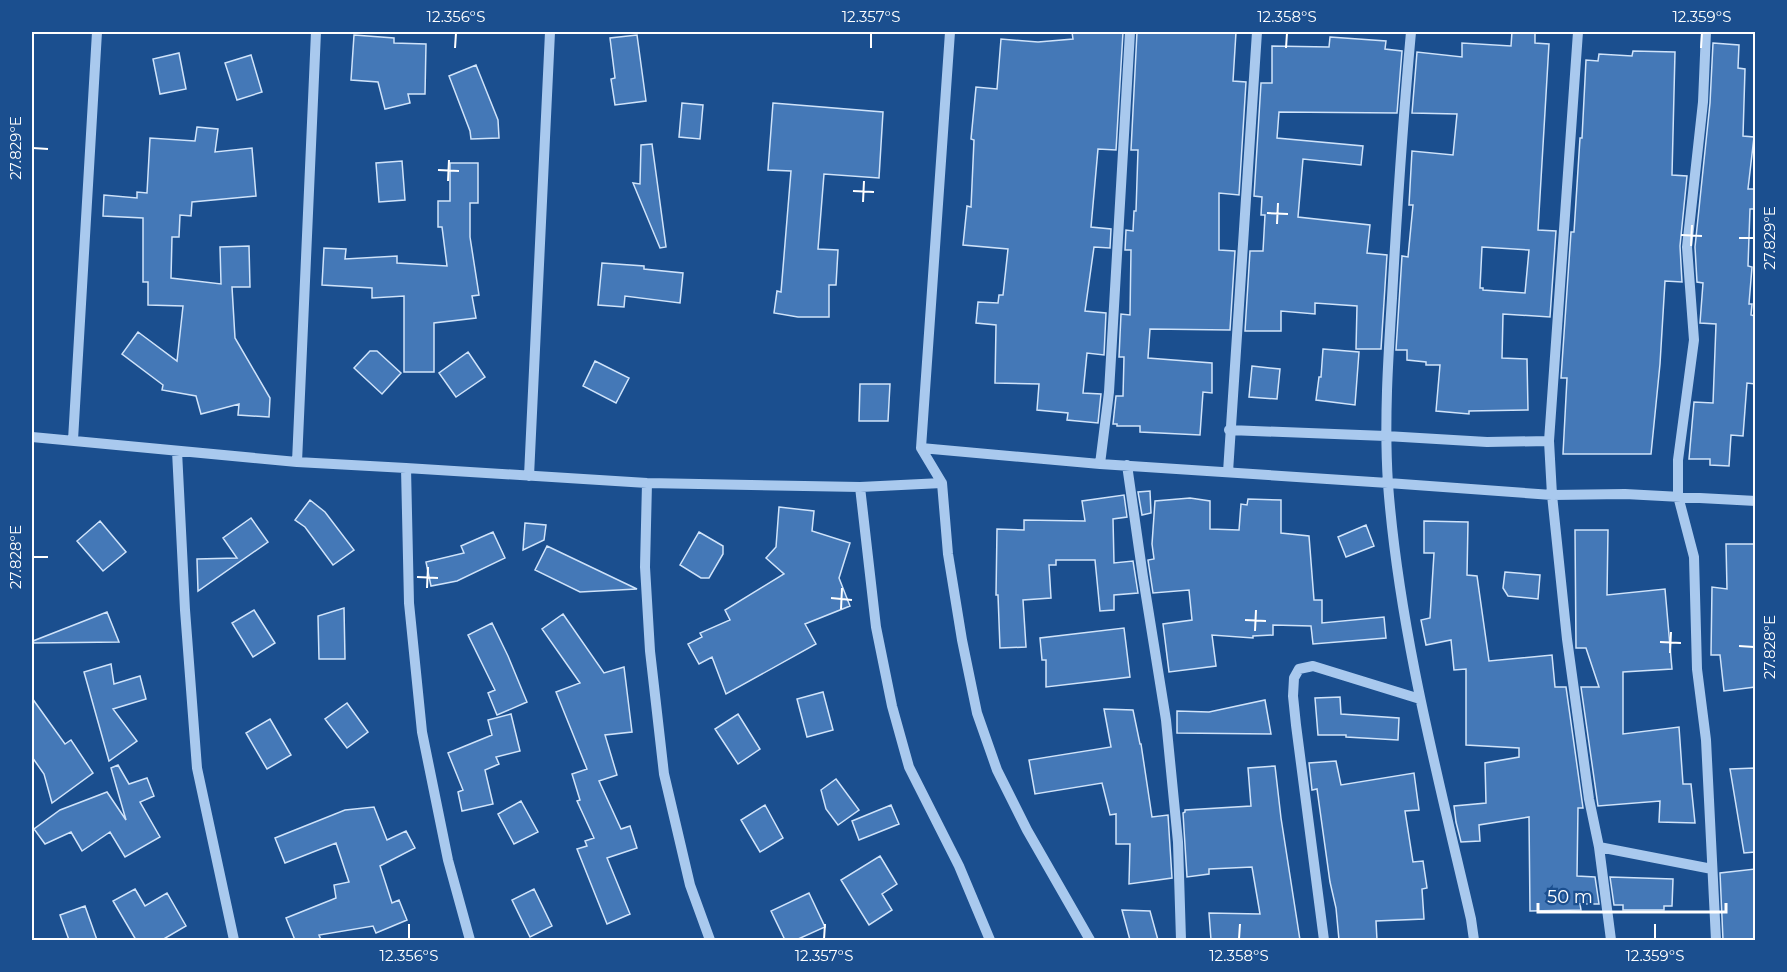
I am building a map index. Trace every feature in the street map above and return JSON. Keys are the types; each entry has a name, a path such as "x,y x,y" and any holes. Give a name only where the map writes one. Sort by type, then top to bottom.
{"street":[{"path":"73,440 98,32"},
{"path":"297,462 316,32"},
{"path":"529,476 550,32"},
{"path":"950,32 921,448 942,483 948,554 977,713 997,770 1027,830 1090,940"},
{"path":"1101,464 1109,392 1130,32"},
{"path":"1228,472 1257,32"},
{"path":"1411,32 1400,150 1388,366 1386,436 1388,483 1394,548 1420,699 1474,940"},
{"path":"1578,32 1549,441 1552,495 1567,639 1611,940"},
{"path":"1706,32 1703,102 1688,247 1694,340 1678,460 1678,496 1695,558 1697,669 1706,740 1716,940"},
{"path":"1229,430 1487,442 1549,441"},
{"path":"32,438 297,462 647,483 860,487 942,483"},
{"path":"921,448 1101,464 1552,495 1625,494 1755,501"},
{"path":"177,451 185,610 197,768 234,940"},
{"path":"1127,465 1166,720 1178,842 1181,940"},
{"path":"406,468 409,603 422,732 448,860 470,940"},
{"path":"647,483 645,567 664,774 690,885 710,940"},
{"path":"860,487 876,627 892,706 909,767 959,866 990,940"},
{"path":"1324,940 1296,725 1294,678 1299,669 1313,666 1420,699"},
{"path":"1599,847 1712,869"}],"building":[{"path":"1072,32 1123,32 1116,150 1098,149 1091,227 1111,229 1110,248 1094,247 1085,311 1106,313 1104,355 1087,353 1083,393 1101,394 1098,423 1067,420 1068,413 1037,410 1039,384 995,383 996,325 976,323 978,302 998,303 999,295 1003,295 1008,249 963,245 967,206 971,207 974,140 971,139 976,87 997,89 1001,39 1038,42 1073,39"},
{"path":"1137,32 1236,32 1233,81 1246,82 1239,195 1219,193 1219,250 1235,251 1230,330 1150,329 1148,358 1212,363 1212,393 1203,392 1200,435 1140,432 1140,426 1113,424 1116,396 1123,396 1124,357 1119,357 1121,314 1130,315 1131,250 1125,250 1126,230 1133,231 1134,211 1136,211 1138,150 1131,150"},
{"path":"1512,32 1535,32 1535,43 1549,44 1538,230 1556,231 1550,317 1503,314 1502,358 1527,359 1528,410 1469,411 1469,414 1436,411 1440,365 1426,365 1426,362 1407,360 1407,350 1396,350 1402,256 1408,257 1413,205 1409,205 1412,151 1453,155 1457,114 1412,113 1417,52 1462,57 1462,43 1511,46","holes":["1482,247 1529,250 1525,293 1480,288"]},
{"path":"354,35 394,38 394,43 426,44 425,94 408,94 410,103 385,109 378,82 351,80"},
{"path":"637,35 646,101 615,105 611,79 615,78 610,38"},
{"path":"1330,37 1386,41 1385,49 1402,51 1397,113 1279,112 1277,138 1363,146 1361,165 1303,159 1298,217 1370,225 1367,253 1387,255 1381,349 1356,349 1357,306 1315,303 1315,314 1281,311 1281,331 1245,331 1250,251 1263,251 1265,215 1261,215 1262,197 1254,196 1261,83 1272,83 1272,46 1329,47"},
{"path":"1713,43 1739,45 1738,68 1745,69 1743,136 1754,137 1748,189 1755,189 1755,209 1750,209 1748,266 1752,267 1749,304 1752,304 1751,315 1755,316 1755,384 1747,383 1743,436 1731,435 1729,466 1710,465 1710,459 1689,459 1694,402 1713,403 1716,324 1700,323 1703,283 1697,282 1695,247 1710,103"},
{"path":"1633,51 1675,52 1672,175 1687,176 1680,246 1682,282 1665,281 1651,454 1563,454 1567,378 1561,378 1571,232 1574,232 1580,138 1582,138 1586,60 1598,61 1599,54 1632,56"},
{"path":"179,53 186,89 160,94 153,59"},
{"path":"251,55 262,92 237,100 225,63"},
{"path":"476,65 498,120 499,138 471,139 449,76"},
{"path":"682,103 703,105 700,139 679,137"},
{"path":"773,103 883,112 879,178 824,174 818,249 838,250 836,285 829,285 829,317 798,317 774,313 777,291 781,292 791,171 768,170"},
{"path":"197,127 218,129 215,152 252,148 256,196 192,202 191,216 180,215 179,237 172,237 171,278 221,284 220,247 249,246 250,287 232,287 235,338 270,398 269,417 238,415 239,404 201,414 196,396 162,390 163,385 122,354 138,332 177,361 183,306 148,305 148,282 143,282 143,218 103,216 104,195 137,198 137,192 147,193 150,138 195,141"},
{"path":"652,144 666,247 660,248 633,183 640,184 641,145"},
{"path":"402,161 405,200 379,202 376,163"},
{"path":"450,163 478,163 478,203 470,203 470,237 479,295 472,296 476,318 434,323 434,372 404,372 404,296 372,298 372,288 322,285 324,248 346,249 345,259 397,256 397,263 447,266 442,227 438,227 438,201 450,201"},
{"path":"602,263 644,266 644,269 683,273 680,303 625,296 624,307 598,305"},
{"path":"1323,349 1359,352 1355,405 1316,400 1319,377 1321,377"},
{"path":"370,351 377,351 401,373 382,394 354,368"},
{"path":"468,352 485,377 456,397 439,373"},
{"path":"595,361 629,378 616,403 583,386"},
{"path":"1252,366 1280,369 1277,399 1249,397"},
{"path":"860,384 890,384 888,421 859,421"},
{"path":"1150,491 1151,513 1142,515 1138,492"},
{"path":"1124,495 1127,517 1113,519 1114,563 1133,561 1138,593 1114,595 1114,610 1100,611 1095,560 1056,560 1056,565 1049,565 1051,598 1023,600 1026,647 1000,648 998,595 996,595 997,529 1024,530 1024,520 1085,521 1082,501"},
{"path":"1190,498 1210,501 1210,529 1239,530 1241,504 1247,505 1248,499 1281,500 1281,533 1309,536 1314,600 1322,600 1322,623 1384,617 1386,638 1313,644 1311,626 1273,625 1273,635 1253,636 1253,638 1212,635 1216,666 1169,672 1163,624 1192,620 1189,590 1153,593 1148,560 1154,559 1152,544 1155,501"},
{"path":"310,500 325,512 354,550 333,565 305,527 295,520"},
{"path":"779,507 814,511 812,531 850,543 839,578 850,606 805,624 816,644 726,694 712,657 699,664 688,644 702,637 700,633 730,620 725,610 784,574 766,558 776,547"},
{"path":"251,518 268,542 198,591 197,559 237,558 223,538"},
{"path":"100,521 126,552 103,571 77,541"},
{"path":"1424,521 1468,522 1467,575 1477,576 1489,661 1552,655 1555,687 1566,687 1583,808 1578,808 1577,876 1595,877 1599,904 1580,904 1581,910 1530,911 1529,817 1479,825 1480,841 1461,842 1454,806 1486,803 1485,763 1519,757 1519,748 1466,745 1466,669 1454,670 1451,640 1426,645 1421,620 1430,618 1434,553 1424,553"},
{"path":"525,523 546,525 544,540 523,550"},
{"path":"1366,525 1374,546 1346,557 1338,537"},
{"path":"1575,530 1608,530 1607,595 1665,589 1672,669 1623,672 1623,734 1679,727 1683,784 1691,784 1695,823 1659,822 1660,801 1598,806 1581,687 1599,687 1586,648 1576,648"},
{"path":"493,532 505,558 457,581 431,586 426,562 464,553 461,546"},
{"path":"699,532 723,546 723,554 709,578 701,578 680,565"},
{"path":"1726,544 1755,544 1755,687 1724,691 1720,655 1711,655 1712,587 1727,589"},
{"path":"547,546 637,589 580,592 535,570"},
{"path":"1505,572 1540,575 1538,599 1508,596 1503,588"},
{"path":"344,608 345,659 319,659 318,616"},
{"path":"254,610 275,643 253,657 232,623"},
{"path":"107,612 119,642 34,643 33,641"},
{"path":"563,614 604,673 624,667 632,732 605,735 617,775 599,781 621,829 630,826 637,848 607,858 630,914 607,924 577,849 587,846 585,841 594,838 577,801 580,800 572,774 587,769 556,692 580,683 542,629"},
{"path":"492,623 527,702 497,715 488,693 495,690 468,635"},
{"path":"1124,628 1130,677 1046,687 1046,660 1042,660 1040,638"},
{"path":"111,664 114,684 140,676 146,699 113,709 137,741 109,761 84,672"},
{"path":"823,692 833,730 807,737 797,699"},
{"path":"1340,697 1341,714 1399,718 1398,740 1318,735 1315,698"},
{"path":"32,698 65,744 71,740 93,773 52,803 44,774 32,757"},
{"path":"1265,700 1271,734 1177,733 1177,711 1209,712"},
{"path":"347,703 368,732 347,748 325,719"},
{"path":"1104,709 1133,710 1141,744 1152,817 1168,815 1172,878 1129,884 1130,844 1116,844 1116,814 1110,815 1102,783 1035,794 1029,760 1111,747"},
{"path":"511,714 520,751 496,757 499,764 485,770 493,804 462,811 458,792 463,790 448,753 492,735 488,720"},
{"path":"738,714 760,749 738,764 715,729"},
{"path":"270,719 291,755 267,769 246,733"},
{"path":"1336,761 1341,785 1414,773 1419,810 1405,811 1413,862 1423,861 1427,888 1422,889 1424,919 1376,921 1377,940 1339,940 1317,789 1312,790 1309,763"},
{"path":"118,765 129,784 147,778 154,796 140,802 160,837 125,857 110,832 82,851 71,832 45,844 34,829 60,810 107,792 126,820 111,768"},
{"path":"1275,766 1300,940 1211,940 1209,913 1260,914 1252,867 1209,869 1209,874 1187,877 1183,813 1185,810 1251,806 1248,768"},
{"path":"1755,768 1755,852 1744,853 1730,769"},
{"path":"836,779 859,810 838,825 826,809 821,790"},
{"path":"521,801 538,832 514,844 498,814"},
{"path":"765,805 783,838 760,852 741,820"},
{"path":"891,805 899,824 859,840 852,821"},
{"path":"374,807 387,840 406,831 415,848 380,866 392,903 399,900 407,920 376,933 373,926 319,935 321,940 295,940 286,918 336,898 334,885 349,882 336,843 285,863 275,838 345,810"},
{"path":"880,856 897,884 882,894 892,910 869,925 841,880"},
{"path":"1755,869 1755,940 1723,940 1720,873"},
{"path":"1610,877 1673,879 1672,906 1664,906 1664,910 1623,910 1623,905 1614,905"},
{"path":"135,889 145,906 167,893 186,926 162,940 136,940 113,901"},
{"path":"534,889 552,926 530,937 512,900"},
{"path":"809,893 825,927 796,940 785,940 771,911"},
{"path":"85,906 97,940 69,940 60,915"},
{"path":"1122,910 1150,911 1158,940 1130,940"}]}
